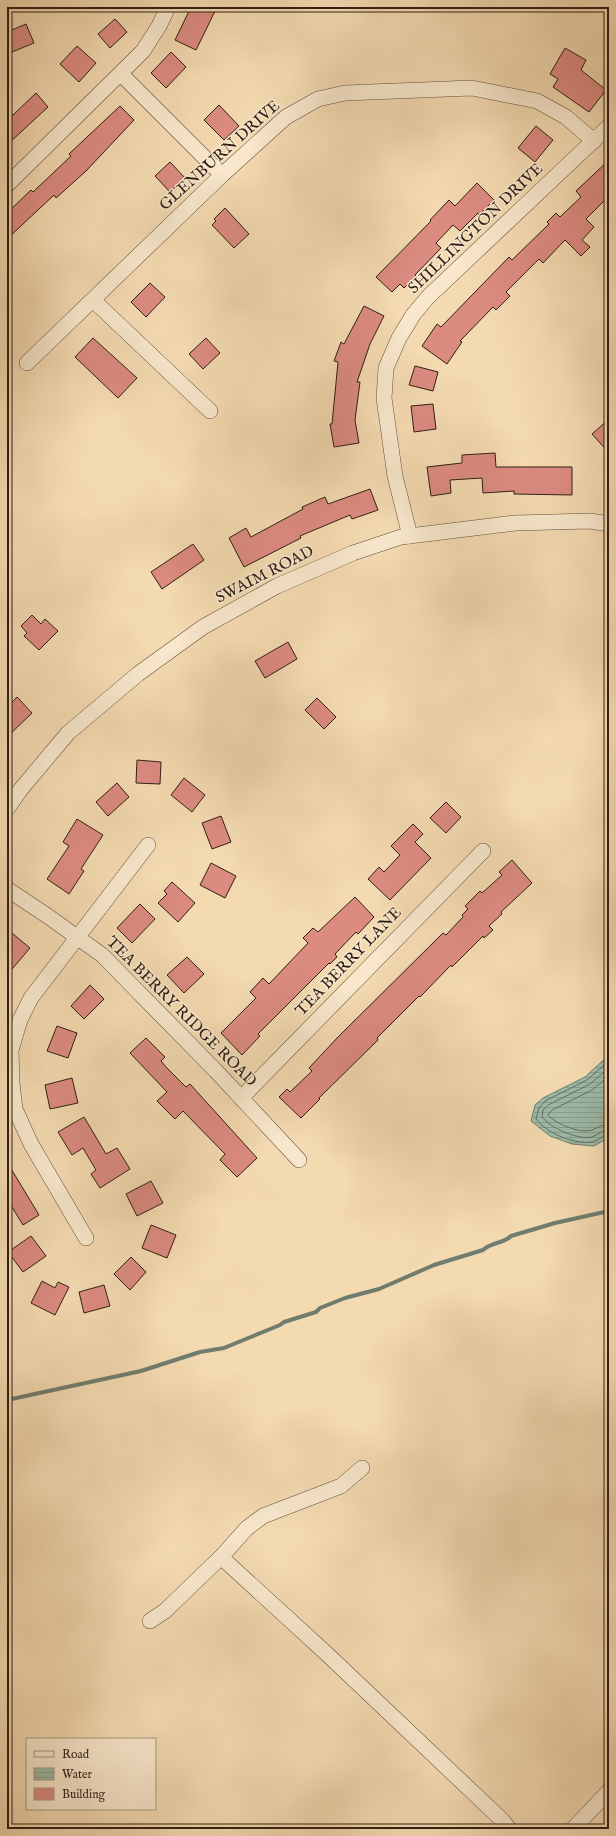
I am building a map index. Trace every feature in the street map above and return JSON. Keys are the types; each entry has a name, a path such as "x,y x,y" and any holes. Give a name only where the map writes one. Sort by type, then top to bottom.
{"street":[{"path":"9,180 142,51 159,26 168,7"},
{"path":"120,74 222,175"},
{"name":"GLENBURN DRIVE","path":"27,363 222,175 286,117 318,99 345,93 472,88 537,101 566,117 594,141"},
{"name":"SHILLINGTON DRIVE","path":"410,536 395,476 384,398 386,368 399,338 428,297 609,126"},
{"path":"93,300 210,411"},
{"name":"SWAIM ROAD","path":"7,809 21,789 68,732 138,674 203,627 277,586 353,552 401,537 514,523 590,521 609,524"},
{"path":"86,1238 31,1144 15,1109 12,1084 11,1050 20,1020 31,998 148,845"},
{"name":"TEA BERRY LANE","path":"241,1098 484,851"},
{"name":"TEA BERRY RIDGE ROAD","path":"7,889 102,955 299,1160"},
{"path":"150,1621 165,1611 221,1557 247,1528 263,1516 341,1486 362,1468"},
{"path":"221,1557 328,1655 502,1820 509,1829"},
{"path":"573,1829 609,1791"}],"water":[{"path":"609,1055 608,1138 594,1146 572,1144 550,1136 531,1121 535,1105 543,1098 585,1077"}],"building":[{"path":"191,7 217,7 196,50 175,40"},
{"path":"115,19 127,32 110,48 98,34"},
{"path":"26,24 34,43 7,54 7,32"},
{"path":"77,46 96,63 79,82 60,64"},
{"path":"565,48 586,60 581,70 606,90 589,112 553,87 558,79 550,74"},
{"path":"171,52 186,67 166,88 151,73"},
{"path":"36,93 48,107 7,145 7,108 13,115"},
{"path":"219,105 239,126 224,140 204,120"},
{"path":"120,106 134,120 86,171 56,198 54,195 7,239 7,213 31,190 33,192 71,156 69,154"},
{"path":"536,126 553,140 535,162 518,148"},
{"path":"609,160 609,196 586,219 594,227 582,240 590,247 581,256 565,240 543,263 539,259 506,292 510,296 496,310 493,307 460,341 462,342 447,364 422,346 437,324 441,327 509,257 512,260 549,224 547,222 556,213 560,217 581,197 576,191"},
{"path":"170,162 185,178 170,192 155,176"},
{"path":"477,183 494,200 460,231 453,225 436,243 441,248 415,275 416,276 404,288 400,284 392,292 376,277 431,221 430,220 449,200 455,206"},
{"path":"225,208 249,234 234,248 212,225 216,221 214,219"},
{"path":"150,283 165,297 146,317 131,302"},
{"path":"364,306 384,316 370,344 357,382 360,382 355,420 359,443 334,447 330,424 332,424 338,362 334,361 341,342 344,344"},
{"path":"93,338 137,378 118,398 75,357"},
{"path":"206,338 220,353 203,369 189,354"},
{"path":"415,366 438,372 433,391 409,385"},
{"path":"433,404 436,429 414,432 411,406"},
{"path":"609,419 609,453 592,434"},
{"path":"495,453 496,467 572,467 572,495 514,494 514,491 483,493 482,478 450,480 451,493 431,496 427,467 462,463 462,455"},
{"path":"370,489 378,510 352,519 350,515 300,536 301,538 244,567 229,538 246,528 251,537 303,509 302,507 325,497 328,504"},
{"path":"193,544 204,560 162,589 151,572"},
{"path":"32,615 41,624 45,619 58,631 39,650 24,636 27,633 21,626"},
{"path":"288,642 297,659 265,678 255,661"},
{"path":"17,697 32,713 7,737 7,707"},
{"path":"317,698 336,717 324,729 305,710"},
{"path":"137,760 161,762 160,784 136,783"},
{"path":"184,778 205,795 192,812 171,795"},
{"path":"117,783 129,797 108,816 96,802"},
{"path":"446,802 461,817 446,833 430,818"},
{"path":"221,816 231,842 212,849 202,823"},
{"path":"77,819 103,835 81,869 84,871 69,894 47,879 69,846 63,842"},
{"path":"413,824 423,834 415,842 431,858 390,900 368,879 379,867 384,872 400,855 391,846"},
{"path":"512,860 532,883 501,912 502,914 489,926 493,930 484,938 483,936 452,967 451,965 420,997 419,996 301,1118 279,1097 287,1089 290,1092 312,1071 309,1068 338,1037 443,933 446,935 463,917 462,915 468,909 465,906 480,891 482,893 502,875 499,872"},
{"path":"211,863 236,876 225,898 200,885"},
{"path":"172,882 195,903 178,922 158,903 167,894 164,891"},
{"path":"355,897 374,917 358,934 356,932 335,954 337,957 330,964 329,963 258,1034 260,1036 242,1055 221,1033 256,998 250,992 263,978 269,984 308,943 303,938 313,928 318,932"},
{"path":"140,904 155,919 132,943 117,928"},
{"path":"7,929 30,948 7,975"},
{"path":"187,957 204,974 184,993 167,975"},
{"path":"90,985 104,999 84,1019 71,1006"},
{"path":"57,1026 77,1033 68,1058 47,1051"},
{"path":"146,1038 165,1057 161,1061 166,1067 186,1087 190,1084 257,1158 237,1177 220,1160 225,1154 183,1111 175,1119 157,1101 167,1092 130,1053"},
{"path":"72,1078 78,1103 50,1109 45,1085"},
{"path":"84,1117 106,1154 117,1148 130,1169 100,1188 91,1174 96,1170 83,1148 72,1155 58,1132"},
{"path":"7,1162 39,1215 23,1225 7,1199"},
{"path":"151,1181 163,1203 137,1216 126,1194"},
{"path":"151,1225 176,1235 167,1258 142,1248"},
{"path":"31,1236 46,1256 23,1272 8,1252"},
{"path":"131,1257 146,1272 130,1290 114,1274"},
{"path":"42,1281 55,1288 58,1282 69,1287 55,1315 31,1303"},
{"path":"104,1285 110,1306 84,1313 79,1292"}],"waterway":[{"path":"7,1400 141,1371 200,1352 224,1348 284,1322 316,1312 320,1308 345,1298 379,1289 434,1265 483,1250 486,1247 508,1239 511,1236 555,1223 609,1211"}]}
